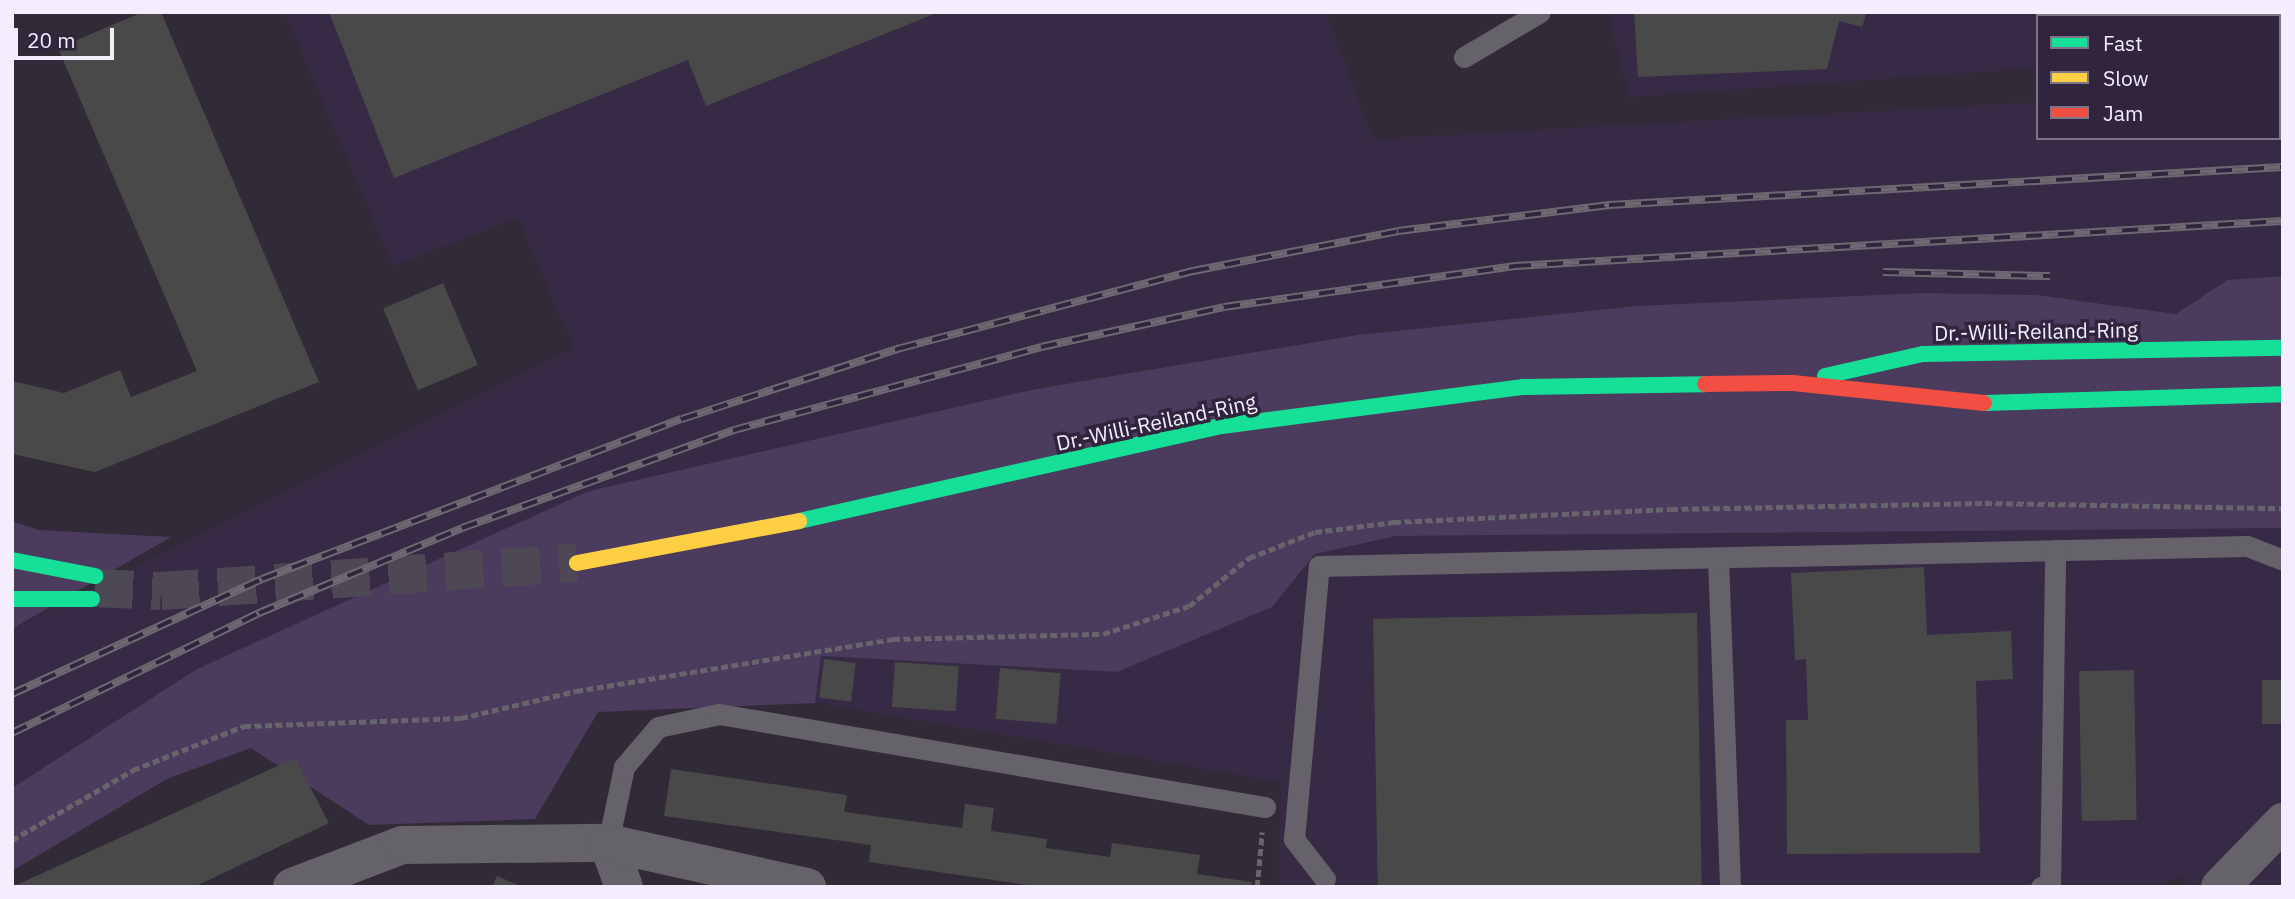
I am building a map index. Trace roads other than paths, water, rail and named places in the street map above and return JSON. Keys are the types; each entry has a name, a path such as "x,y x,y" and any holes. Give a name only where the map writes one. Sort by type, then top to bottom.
{"highway":[{"name":"Dr.-Willi-Reiland-Ring","path":"1793,383 1923,355 2283,348"},
{"name":"Dr.-Willi-Reiland-Ring","path":"577,563 857,510 1222,426 1522,387 1793,383 1980,403 2283,394"},
{"path":"12,561 94,588"},
{"path":"12,580 94,588"},
{"path":"12,599 94,588"}],"street":[{"path":"2220,887 2283,822"},
{"path":"292,887 402,845 608,843 807,887"},
{"path":"608,843 624,887"}],"lane":[{"path":"1464,57 1540,12"},
{"path":"1325,879 1294,839 1319,566 2247,546 2283,560"},
{"path":"2041,887 2050,884 2055,550"},
{"path":"1718,558 1730,887"},
{"path":"608,843 624,767 658,727 719,714 1265,807"}],"tunnel":[{"path":"95,588 161,591 577,563"}],"railway":[{"path":"12,694 262,579 682,419 901,348 1193,271 1398,231 1609,205 2283,167"},
{"path":"12,733 259,613 462,528 734,430 1041,347 1224,307 1515,266 2283,221"},
{"path":"1883,272 2050,276"}]}
